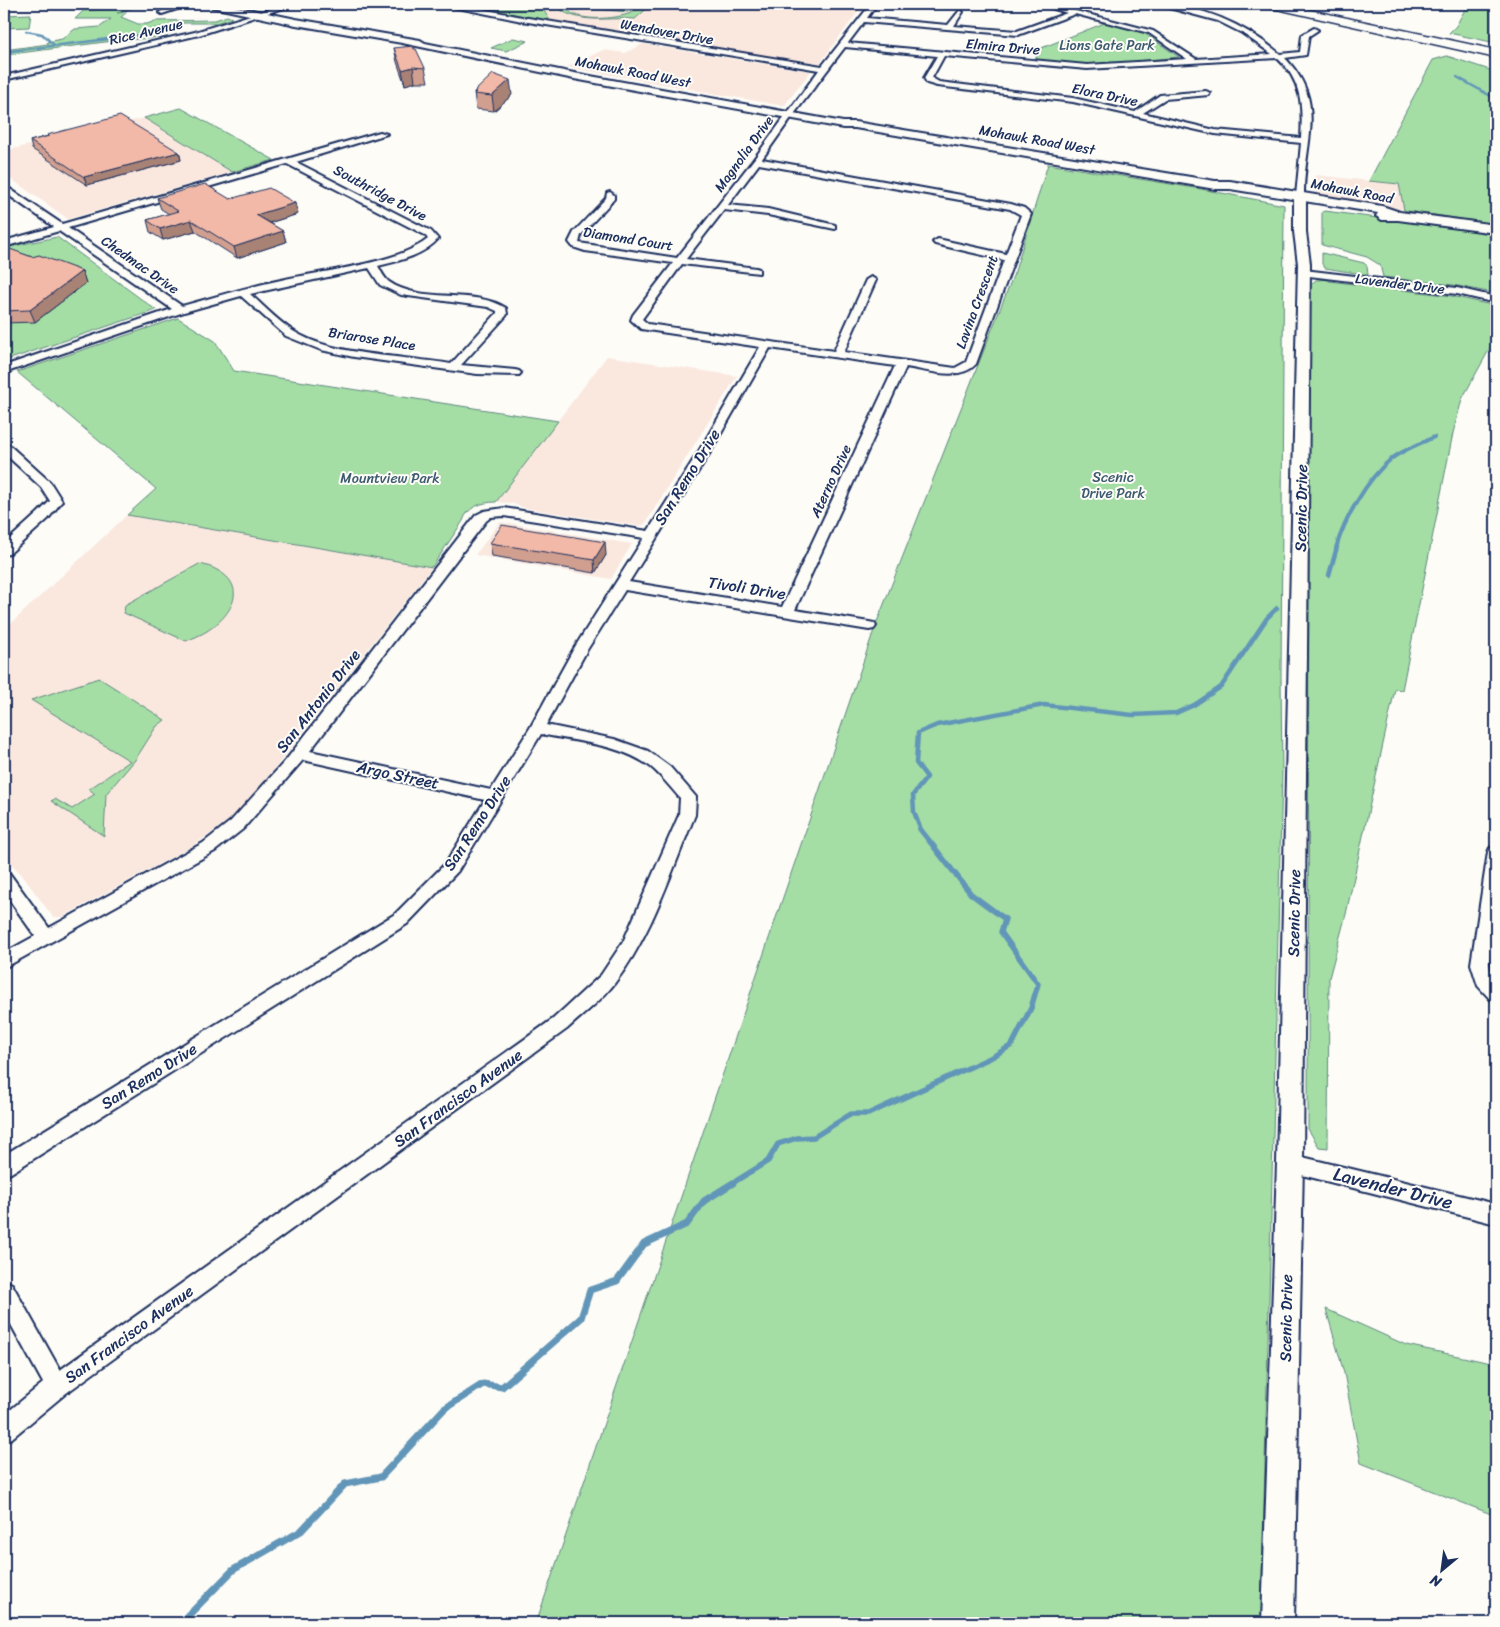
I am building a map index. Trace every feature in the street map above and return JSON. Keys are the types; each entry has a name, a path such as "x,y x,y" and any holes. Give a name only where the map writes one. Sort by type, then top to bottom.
{"highway":[{"path":"1268,4 1496,54"},
{"path":"1299,4 1496,46"}],"main road":[{"name":"Mohawk Road West","path":"212,4 595,75 790,114"},
{"name":"Mohawk Road West","path":"226,4 262,13"},
{"name":"Mohawk Road West","path":"406,41 574,76 1215,185 1228,190 1300,199"},
{"path":"574,76 595,75"},
{"name":"Mohawk Road","path":"1300,199 1381,216 1398,216 1496,229"}],"street":[{"path":"4,4 10,4"},
{"path":"162,12 189,4"},
{"name":"Rice Avenue","path":"4,78 197,34 293,4"},
{"name":"Wendover Drive","path":"450,4 486,13 825,69"},
{"name":"Magnolia Drive","path":"636,320 874,4"},
{"path":"1042,4 1151,32 1193,60"},
{"path":"1157,4 1220,20 1266,45 1295,73 1303,89 1304,141 1300,199"},
{"path":"1411,4 1418,4"},
{"path":"949,28 960,12"},
{"path":"863,20 1018,33 1075,12"},
{"name":"Elmira Drive","path":"844,45 1087,68 1304,53 1306,35 1314,30"},
{"name":"Elora Drive","path":"942,54 928,78 937,84 1073,100 1215,132 1304,141"},
{"path":"1137,114 1164,97 1206,93"},
{"path":"4,244 382,134"},
{"name":"Southridge Drive","path":"180,310 242,292 372,264 429,245 433,239 428,233 288,161"},
{"name":"Lavina Crescent","path":"636,320 645,327 955,371 964,369 971,364 1026,214 1021,210 757,161"},
{"name":"Chedmac Drive","path":"4,188 180,310"},
{"name":"Diamond Court","path":"610,195 610,199 577,234 574,242 576,245 585,248 680,261"},
{"name":"Scenic Drive","path":"1278,1623 1290,1163 1304,273 1300,232 1300,199"},
{"path":"722,207 768,212 832,227"},
{"path":"938,242 1009,258"},
{"path":"680,261 756,270"},
{"path":"372,264 384,283 405,293 490,304 502,310 502,314 454,367"},
{"name":"Lavender Drive","path":"1304,273 1457,291 1496,300"},
{"path":"838,354 871,280"},
{"name":"Briarose Place","path":"242,292 284,331 311,344 336,350 454,367 499,373 515,372"},
{"name":"Chedmac Drive","path":"4,370 180,310"},
{"name":"San Remo Drive","path":"4,1166 401,919 452,867 537,728 580,650 704,451 767,344"},
{"name":"Aterno Drive","path":"788,612 902,363"},
{"path":"4,447 46,485 56,501 43,516 4,551"},
{"name":"San Antonio Drive","path":"4,962 209,846 237,825 300,754 481,518 488,514 504,512 651,535"},
{"name":"Tivoli Drive","path":"621,586 868,626"},
{"name":"San Francisco Avenue","path":"4,1430 56,1386 560,1024 607,980 639,928 687,815 688,797 657,764 637,753 613,744 537,728"},
{"name":"Argo Street","path":"300,754 495,796"},
{"path":"1496,852 1480,964 1484,981 1496,994"},
{"path":"4,879 46,938"},
{"name":"Lavender Drive","path":"1290,1163 1496,1214"},
{"path":"4,1291 56,1386"}],"shaded area":[{"path":"554,4 864,4 820,63 815,63 550,21 543,9"},
{"path":"643,44 811,71 784,106 567,67 603,50 625,53"},
{"path":"144,118 232,172 68,219 4,174 4,151"},
{"path":"1315,175 1399,184 1404,210 1318,195 1314,191"},
{"path":"607,356 737,376 645,524 639,526 496,502"},
{"path":"127,515 432,567 250,800 225,824 192,846 62,917 53,917 22,875 4,856 4,630"},
{"path":"500,522 632,544 611,579 475,555"}],"green space":[{"path":"130,4 145,4 117,13 127,12 121,17 138,24 147,24 155,21 215,20 227,16 232,18 216,23 184,23 148,30 158,36 152,38 4,55 4,50 48,44 47,42 62,39 75,29 100,27 111,19 75,19 83,11 115,8"},
{"path":"463,4 554,4 543,9 550,21 501,13"},
{"path":"564,4 568,4 566,8 578,16 606,18 634,12 646,5 652,4 635,19 589,19 571,15 562,11 561,8"},
{"path":"578,4 637,4 628,12 574,7"},
{"path":"1468,4 1496,4 1496,43 1449,33 1456,26"},
{"path":"31,14 29,27 4,28 4,15"},
{"name":"Lions Gate Park","path":"1107,22 1144,33 1179,57 1092,66 1035,60 1039,49"},
{"path":"513,38 528,41 506,51 491,48"},
{"path":"1447,56 1496,72 1496,224 1404,210 1399,184 1369,181 1433,60"},
{"path":"181,108 274,160 232,172 144,118"},
{"name":"Scenic Drive Park","path":"1048,164 1201,189 1284,205 1282,773 1261,1623 536,1623 875,627 1015,271"},
{"path":"1322,212 1496,234 1496,286 1493,293 1453,285 1383,277 1380,265 1367,257 1322,245"},
{"path":"57,237 156,310 4,361 4,248"},
{"path":"1322,253 1364,263 1367,266 1368,275 1325,268 1322,264"},
{"path":"1329,279 1329,281 1452,296 1496,307 1495,339 1462,399 1453,433 1402,690 1395,689 1346,914 1329,978 1328,1148 1319,1147 1308,1129 1309,440 1307,338 1309,286 1316,280"},
{"name":"Mountview Park","path":"178,318 215,341 234,371 558,421 496,502 480,504 468,512 432,567 127,515 156,489 17,372"},
{"path":"199,564 213,568 227,577 234,593 229,610 216,625 207,631 186,641 124,613 125,605"},
{"path":"99,678 165,720 156,727 135,760 106,794 104,836 51,801 55,799 72,809 95,794 89,789 130,761 31,700"},
{"path":"1326,1309 1406,1345 1496,1364 1496,1516 1361,1463 1344,1373"}],"building":[{"path":"413,46 425,68 413,67 402,70 394,48"},
{"path":"493,74 510,80 492,96 474,94 476,92 474,92"},
{"path":"120,116 179,152 84,177 30,141 49,136 47,135"},
{"path":"205,184 230,199 269,188 295,203 256,215 283,231 234,247 191,220 160,229 147,220 178,211 157,198"},
{"path":"4,248 32,257 39,255 82,271 30,310 4,311"},
{"path":"502,525 605,542 594,560 490,543"}],"waterway":[{"path":"26,31 42,34 54,45"},
{"path":"4,52 140,35"},
{"path":"1457,77 1496,99"},
{"path":"1336,548 1357,501 1381,468 1400,453 1434,437"},
{"path":"1329,575 1337,547"},
{"path":"921,830 914,812 913,795 927,777 916,763 918,733 937,725 1044,705 1133,715 1176,713 1194,705 1221,687 1267,618 1277,608"},
{"path":"731,1184 768,1161 778,1144 797,1138 814,1137 851,1114 868,1114 992,1057 1012,1045 1031,1008 1038,984 1001,932 1005,919 971,894 920,829"},
{"path":"181,1623 233,1570 301,1531 345,1484 381,1477 444,1409 483,1384 502,1387 581,1318 590,1290 617,1281 644,1244 687,1224 704,1201 733,1183"}]}
